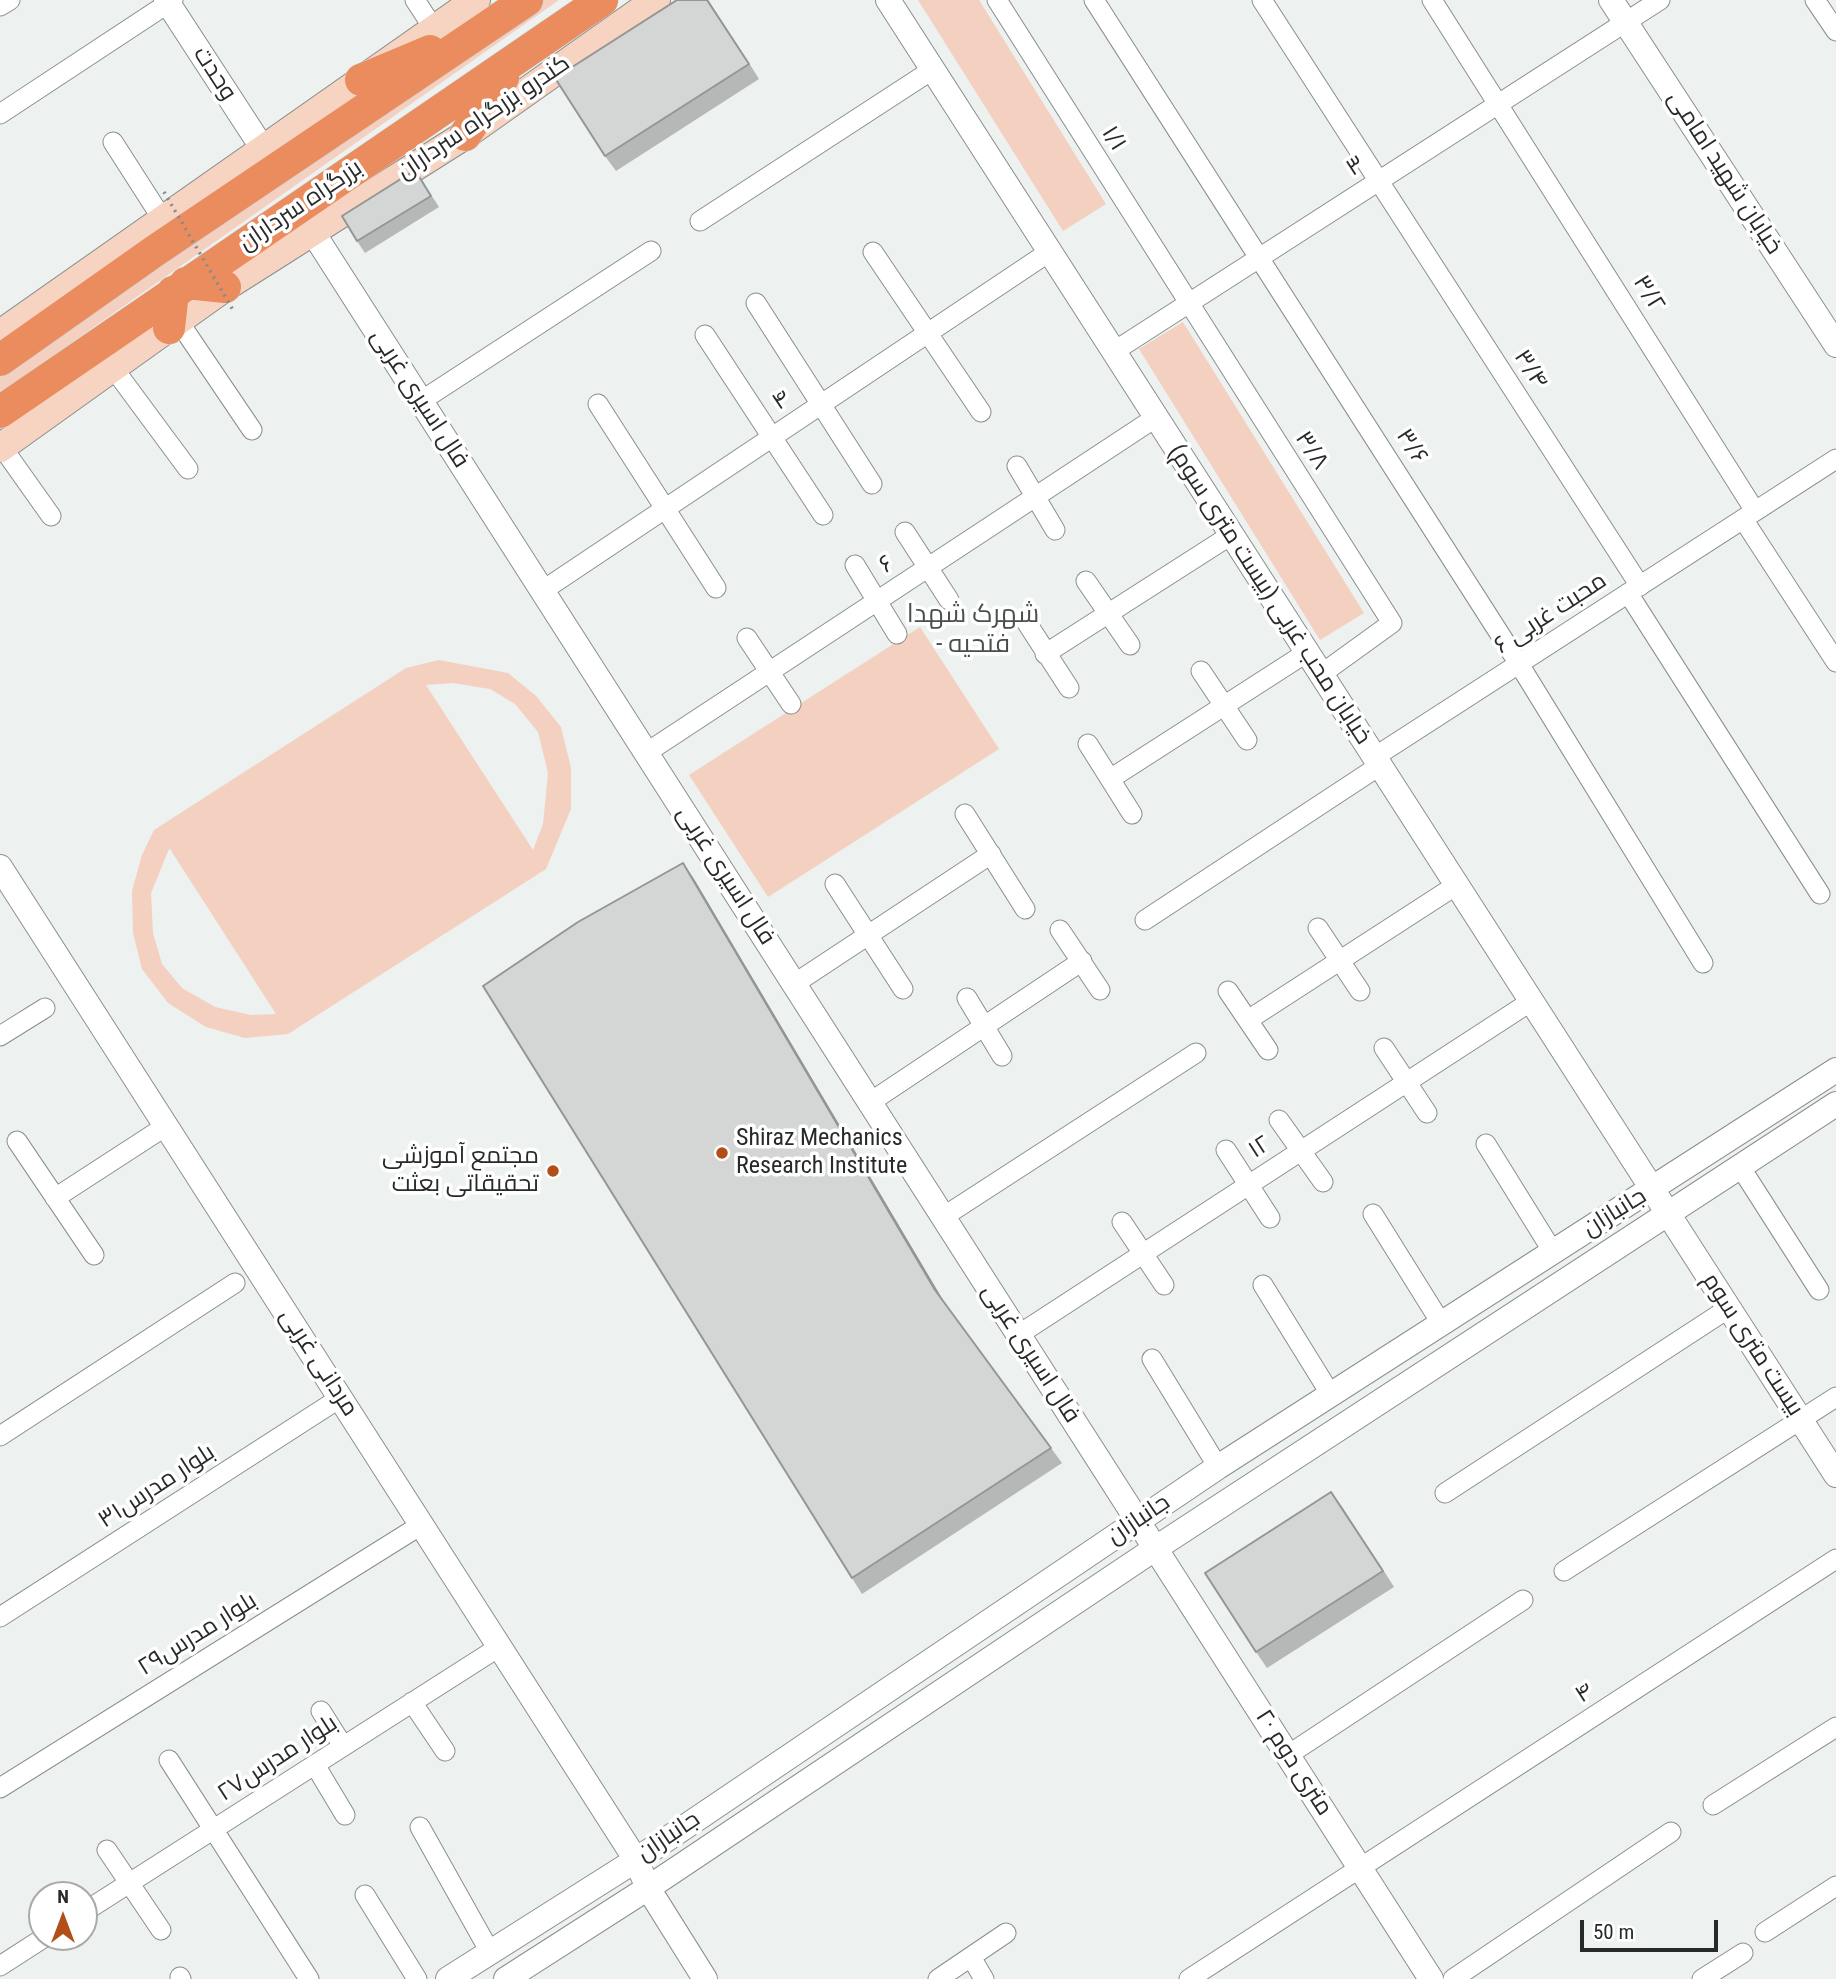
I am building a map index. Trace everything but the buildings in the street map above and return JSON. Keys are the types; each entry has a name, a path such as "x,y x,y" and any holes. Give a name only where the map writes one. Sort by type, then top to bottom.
{"highway":[{"name":"بزرگراه سرداران","path":"0,360 481,14 527,0"},
{"name":"بزرگراه سرداران","path":"0,412 177,306 602,0"},
{"path":"361,80 481,14"},
{"path":"465,135 512,64"},
{"path":"113,280 170,206"},
{"path":"177,306 229,299"}],"main road":[{"name":"کندرو بزرگراه سرداران","path":"229,299 312,231 465,135 656,0"},
{"path":"3,325 170,206 263,149 434,29 481,14"},
{"path":"1,448 114,369 177,306"}],"street":[{"path":"0,6 10,0"},
{"path":"415,0 434,29"},
{"name":"خیابان محب غربی (بیست متری سوم)","path":"888,0 1651,1191"},
{"name":"۱/۱","path":"997,0 1188,304"},
{"name":"۳/۶","path":"1094,0 1519,664 1703,963"},
{"name":"۳/۴","path":"1262,0 1379,181 1634,589 1820,894"},
{"name":"۳/۲","path":"1432,0 1500,103 1836,662"},
{"name":"خیابان شهید امامی","path":"1611,0 1836,345"},
{"path":"1626,22 1660,0"},
{"path":"1815,0 1836,31"},
{"path":"0,114 169,1"},
{"name":"وحدت","path":"169,1 263,149"},
{"name":"۳","path":"1113,352 1626,22"},
{"path":"700,222 932,70"},
{"path":"113,142 170,206"},
{"name":"فال اسیری غربی","path":"312,231 1156,1548"},
{"path":"421,401 651,251"},
{"path":"873,252 981,412"},
{"name":"۴","path":"542,591 1049,253"},
{"path":"756,303 872,484"},
{"name":"۳/۸","path":"1188,304 1392,623 1320,675"},
{"path":"177,306 252,430"},
{"path":"705,335 823,515"},
{"path":"114,369 188,469"},
{"path":"598,404 716,588"},
{"name":"۶","path":"646,753 1155,418"},
{"path":"1,448 51,516"},
{"name":"محبت غربی ۶","path":"1145,920 1519,664 1836,458"},
{"path":"1017,466 1055,530"},
{"path":"905,532 949,600"},
{"path":"1045,654 1231,536"},
{"path":"855,565 897,634"},
{"path":"1086,581 1130,645"},
{"path":"1025,620 1069,688"},
{"path":"747,638 791,704"},
{"path":"1110,779 1306,653"},
{"path":"1201,671 1247,740"},
{"path":"1088,744 1132,814"},
{"path":"965,814 1025,909"},
{"path":"794,984 991,854"},
{"name":"مردانی غربی","path":"0,867 636,1860 648,1888 705,1979"},
{"path":"835,884 903,989"},
{"path":"1248,1020 1455,886"},
{"path":"1318,928 1360,991"},
{"path":"1060,930 1100,990"},
{"path":"869,1103 1082,961"},
{"path":"1228,991 1268,1050"},
{"path":"967,998 1002,1056"},
{"name":"۱۲","path":"1018,1335 1530,1002"},
{"path":"0,1036 45,1008"},
{"path":"1384,1048 1427,1113"},
{"path":"943,1217 1196,1053"},
{"name":"جانبازان","path":"448,1979 636,1860 1218,1467 1836,1070"},
{"name":"جانبازان","path":"506,1979 648,1888 1156,1548 1836,1104"},
{"path":"1279,1120 1323,1182"},
{"path":"55,1198 166,1126"},
{"path":"17,1141 94,1255"},
{"path":"1486,1144 1553,1252"},
{"path":"1226,1150 1270,1218"},
{"path":"1741,1168 1819,1290"},
{"name":"بیست متری سوم","path":"1651,1191 1836,1475"},
{"path":"1373,1214 1441,1322"},
{"path":"1122,1222 1164,1285"},
{"path":"0,1436 235,1283"},
{"path":"1263,1285 1331,1395"},
{"path":"1445,1493 1729,1308"},
{"path":"1152,1359 1218,1467"},
{"path":"1564,1571 1836,1397"},
{"name":"بلوار مدرس۳۱","path":"0,1617 340,1398"},
{"name":"۲۹بلوار مدرس","path":"0,1787 421,1525"},
{"name":"۲۰ متری دوم","path":"1156,1548 1431,1979"},
{"name":"۴","path":"1189,1979 1361,1870 1836,1559"},
{"path":"1288,1755 1523,1600"},
{"name":"بلوار مدرس۲۷","path":"98,1903 499,1647"},
{"path":"412,1702 444,1751"},
{"path":"321,1711 344,1746"},
{"path":"1713,1805 1836,1727"},
{"path":"169,1760 309,1979"},
{"path":"315,1765 345,1815"},
{"path":"420,1827 490,1952"},
{"path":"1453,1979 1671,1832"},
{"path":"107,1850 161,1930"},
{"path":"1765,1932 1836,1886"},
{"path":"365,1895 417,1979"},
{"path":"938,1979 1006,1933"},
{"path":"0,1966 28,1948"},
{"path":"1702,1979 1743,1953"},
{"path":"971,1957 985,1979"}],"path":[{"path":"170,206 229,299"}],"shaded area":[{"path":"541,0 559,0 0,393 0,377"},
{"path":"918,0 979,0 1106,204 1063,231"},
{"path":"1183,322 1364,613 1320,640 1139,349"},
{"path":"920,627 999,749 768,897 689,775"},
{"path":"439,660 508,673 536,696 561,727 571,768 571,809 546,869 288,1034 245,1038 206,1027 168,1003 142,969 133,933 132,891 142,855 154,830 406,668","holes":["453,683 490,689 515,704 538,732 548,773 543,824 533,850 426,685","170,849 276,1014 251,1015 215,1007 182,988 162,964 153,933 151,893"]}],"place":[{"name":"Shiraz Mechanics Research Institute","path":"722,1153"},
{"name":"مجتمع آموزشی تحقیقاتی بعثت","path":"553,1171"}],"district":[{"name":"شهرک شهدا - فتحیه","path":"973,630"}]}
